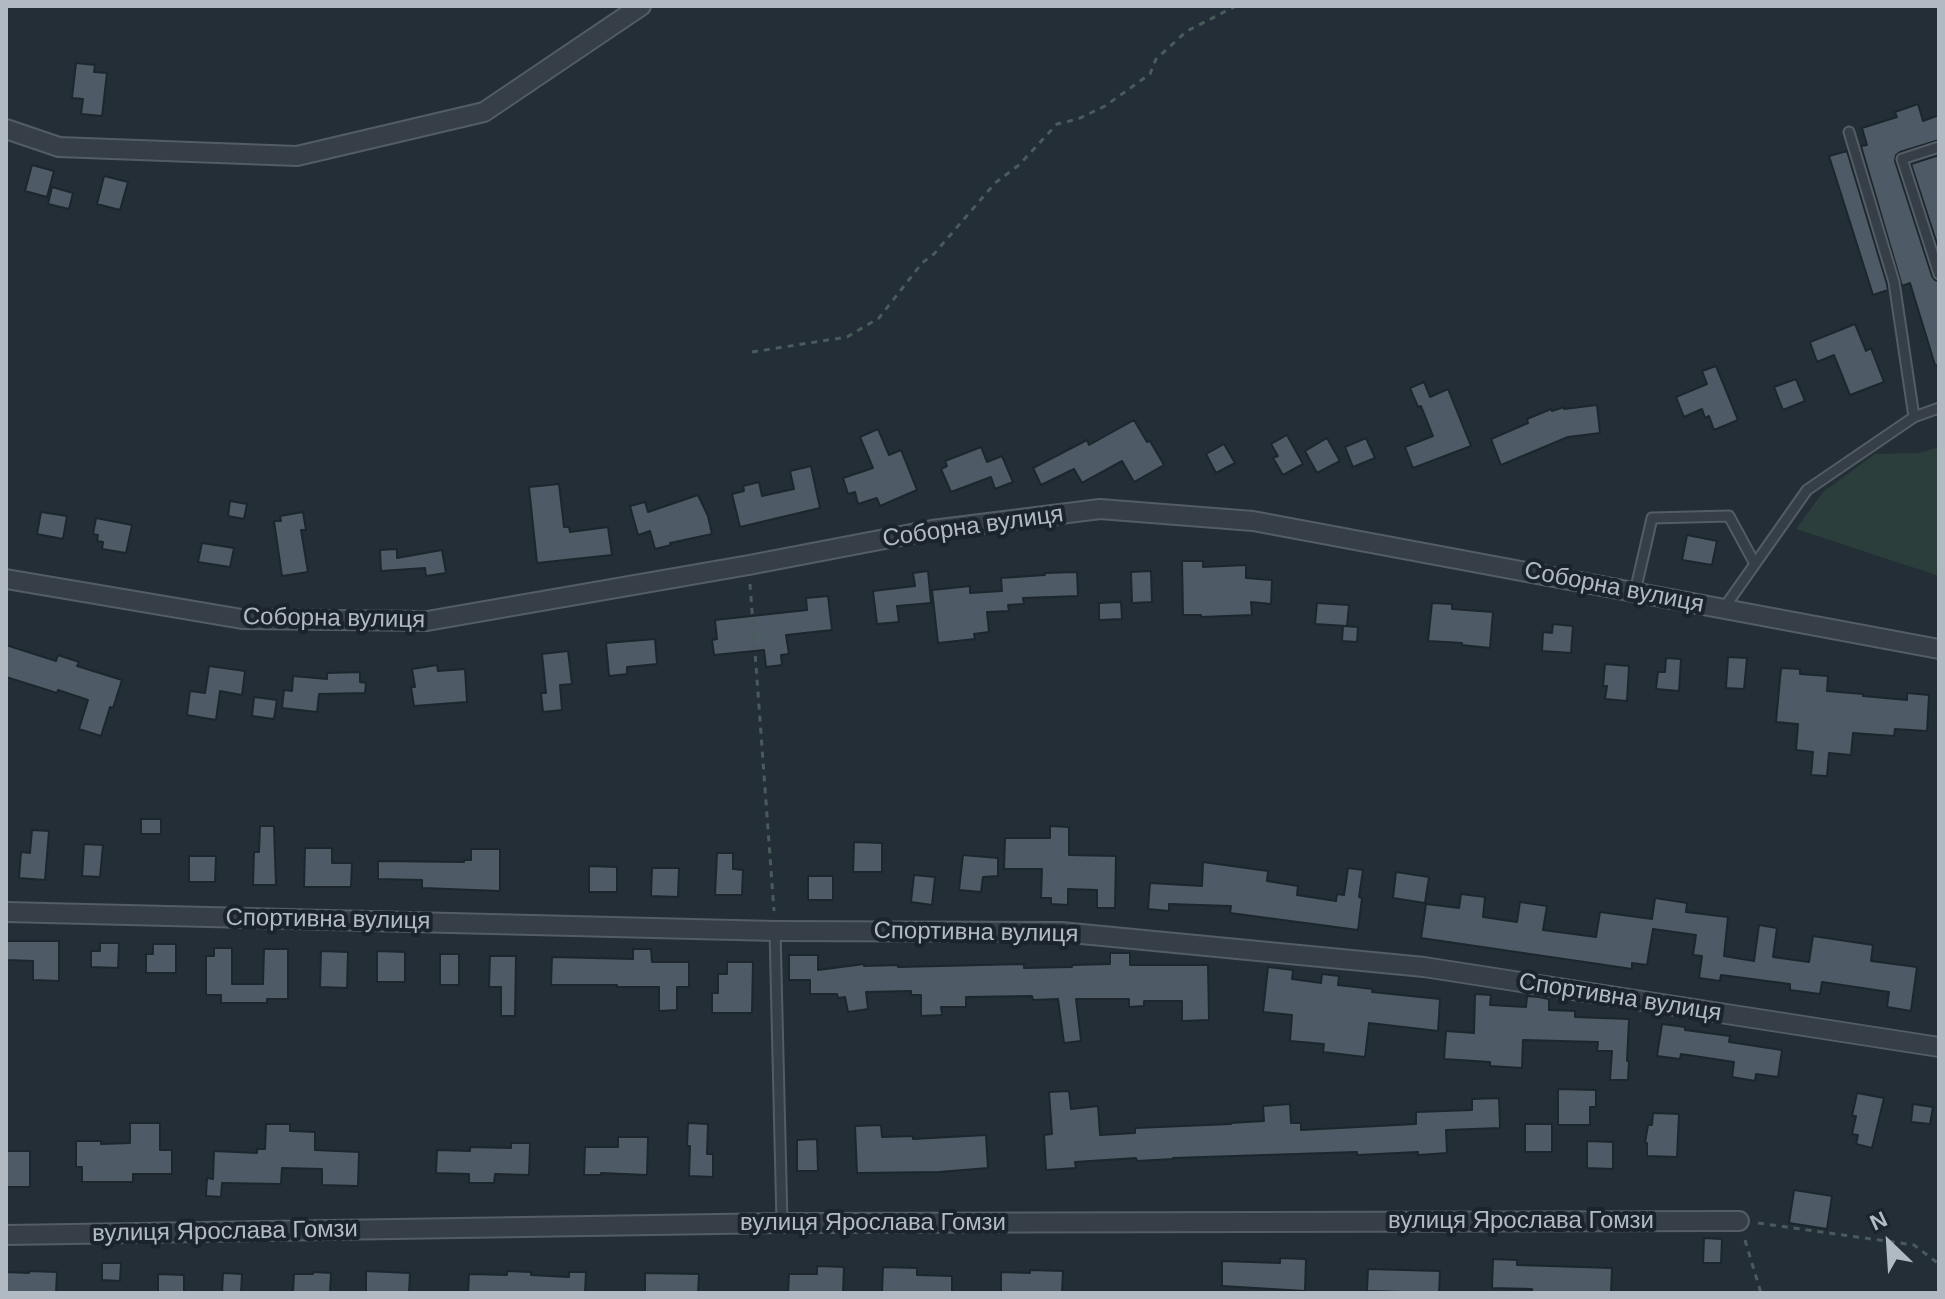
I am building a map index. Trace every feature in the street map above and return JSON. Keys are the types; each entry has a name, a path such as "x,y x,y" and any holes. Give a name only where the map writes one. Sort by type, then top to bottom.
{"street":[{"path":"6,129 59,147 297,156 484,112 641,6"},
{"name":"Соборна вулиця","path":"6,579 242,619 427,621 932,530 1100,509 1253,521 1939,649"},
{"name":"Спортивна вулиця","path":"6,912 775,931 1061,932 1424,967 1939,1047"},
{"name":"вулиця Ярослава Гомзи","path":"6,1235 782,1223 1739,1221"}],"lane":[{"path":"1849,132 1894,282 1914,417"},
{"path":"1939,147 1902,159 1939,274"},
{"path":"1724,608 1807,490 1914,417 1939,408"},
{"path":"1635,592 1652,518 1729,516 1755,564"},
{"path":"775,931 782,1223"}],"path":[{"path":"752,352 847,337 879,318 922,263 934,254 995,183 1019,165 1057,124 1078,119 1105,106 1150,74 1156,59 1187,31 1236,6"},
{"path":"749,565 775,931"},
{"path":"1761,1293 1739,1221 1914,1245 1939,1264"}],"green space":[{"path":"1939,447 1939,576 1796,529 1823,492 1875,454 1919,453"}],"building":[{"path":"76,63 95,65 94,72 107,73 102,116 81,114 83,99 72,98"},
{"path":"1918,104 1923,121 1939,115 1939,140 1900,152 1895,161 1932,276 1939,281 1939,365 1935,365 1910,283 1902,286 1861,146 1867,145 1862,128 1897,117 1895,112"},
{"path":"1847,151 1887,284 1888,290 1873,295 1829,156"},
{"path":"1939,155 1939,250 1911,164"},
{"path":"32,165 54,171 47,197 25,191"},
{"path":"104,176 128,182 120,210 97,204"},
{"path":"52,187 73,193 69,209 48,204"},
{"path":"1855,324 1866,351 1871,348 1884,382 1850,395 1834,355 1817,362 1810,342"},
{"path":"1716,366 1738,420 1714,430 1709,416 1705,418 1702,409 1684,417 1676,397 1707,384 1702,371"},
{"path":"1796,379 1805,401 1783,410 1774,387"},
{"path":"1424,382 1430,397 1448,389 1471,446 1413,468 1405,447 1433,436 1410,388"},
{"path":"1597,405 1600,433 1568,437 1501,465 1491,439 1551,409"},
{"path":"1134,420 1164,465 1134,482 1122,461 1082,483 1074,469 1041,485 1033,468 1087,440 1089,445"},
{"path":"878,429 889,455 901,450 917,490 880,506 877,498 858,504 855,492 848,494 843,478 873,468 860,437"},
{"path":"1287,435 1303,464 1283,475 1273,458 1278,456 1271,444"},
{"path":"1327,438 1340,461 1317,473 1305,451"},
{"path":"1366,438 1375,458 1353,467 1345,447"},
{"path":"1224,444 1235,463 1216,473 1206,454"},
{"path":"981,447 987,462 1002,456 1013,482 995,489 991,477 951,492 941,469 947,466 945,461"},
{"path":"811,466 820,508 740,527 732,494 744,491 743,486 759,482 762,496 794,489 790,471"},
{"path":"559,484 564,527 569,527 570,532 608,527 612,555 537,563 529,487"},
{"path":"698,495 712,534 655,549 650,531 638,535 630,506 645,502 648,512"},
{"path":"230,501 247,504 244,519 228,516"},
{"path":"41,512 67,516 63,539 37,534"},
{"path":"303,512 306,530 301,530 308,572 282,576 274,521 281,521 280,516"},
{"path":"96,518 132,525 126,553 102,549 103,542 97,541 98,535 93,534"},
{"path":"1687,535 1717,541 1712,565 1682,560"},
{"path":"202,543 234,548 230,567 198,562"},
{"path":"397,549 397,558 442,550 446,573 426,576 425,568 381,571 380,550"},
{"path":"1182,561 1203,561 1203,567 1246,565 1246,578 1272,580 1271,604 1251,602 1252,615 1183,615"},
{"path":"928,571 931,603 897,606 899,622 877,624 873,591 915,586 913,573"},
{"path":"1151,571 1152,602 1132,603 1131,572"},
{"path":"1077,572 1078,596 1023,598 1024,604 1008,605 1009,611 987,612 989,632 974,634 975,639 938,643 932,590 970,586 970,593 1002,591 1001,578"},
{"path":"828,596 832,630 786,635 789,654 781,655 782,665 766,667 764,650 714,655 712,640 717,639 715,620 807,610 806,598"},
{"path":"1121,602 1122,619 1099,620 1099,603"},
{"path":"1317,603 1349,605 1347,626 1315,624"},
{"path":"1432,603 1452,604 1452,609 1493,612 1490,648 1428,641"},
{"path":"1553,624 1573,626 1571,653 1542,651 1543,632 1552,633"},
{"path":"1343,626 1358,627 1357,642 1342,641"},
{"path":"655,639 657,664 627,667 627,674 609,676 606,643"},
{"path":"6,645 56,661 58,655 79,662 77,666 122,680 101,736 79,729 88,700 6,677"},
{"path":"568,651 572,684 560,685 562,710 543,712 541,693 546,693 542,654"},
{"path":"1728,657 1747,658 1744,689 1726,688"},
{"path":"1666,658 1681,659 1679,691 1656,689 1658,672 1665,672"},
{"path":"1605,664 1629,666 1627,701 1605,699"},
{"path":"437,665 438,671 465,669 467,702 414,706 412,669"},
{"path":"209,666 245,671 242,695 220,691 216,720 187,715 190,691 205,693"},
{"path":"1781,668 1800,669 1800,674 1828,676 1827,691 1907,700 1907,693 1929,695 1927,731 1895,729 1894,736 1853,733 1851,755 1829,753 1827,776 1811,775 1813,752 1796,750 1798,724 1776,722"},
{"path":"360,672 360,682 366,683 365,693 319,694 317,712 282,708 284,690 292,691 293,676 327,679 327,673"},
{"path":"254,697 277,700 274,719 252,716"},
{"path":"141,819 161,819 161,834 141,834"},
{"path":"260,826 274,826 276,885 253,885 254,852 259,852"},
{"path":"1050,826 1069,827 1069,855 1116,856 1115,908 1097,908 1097,890 1068,889 1068,905 1051,904 1051,898 1041,898 1042,869 1004,869 1005,838 1050,838"},
{"path":"32,830 49,831 45,880 19,878 21,852 30,853"},
{"path":"854,842 882,843 882,872 853,872"},
{"path":"84,844 103,845 100,877 82,876"},
{"path":"305,848 332,848 332,863 352,863 351,887 304,887"},
{"path":"471,849 500,849 500,891 422,888 422,880 378,879 378,861 464,862 471,860"},
{"path":"717,853 733,853 733,869 743,870 742,895 715,895"},
{"path":"963,855 998,858 998,876 983,877 981,892 959,890"},
{"path":"189,856 216,856 215,882 189,882"},
{"path":"1203,862 1268,871 1267,881 1298,886 1297,895 1336,901 1337,894 1344,895 1348,868 1363,870 1358,930 1230,913 1231,906 1169,904 1169,911 1148,909 1150,883 1202,886"},
{"path":"589,866 617,867 617,892 589,892"},
{"path":"652,868 679,868 678,897 651,896"},
{"path":"1396,872 1429,877 1425,903 1393,898"},
{"path":"914,875 935,877 932,905 911,902"},
{"path":"808,876 833,876 833,900 808,900"},
{"path":"1461,894 1485,897 1483,917 1517,922 1520,902 1547,906 1543,930 1596,937 1600,912 1652,919 1655,898 1687,903 1686,912 1728,917 1724,956 1754,961 1759,925 1777,928 1773,957 1809,962 1813,936 1873,945 1871,961 1917,967 1911,1011 1887,1007 1889,992 1822,982 1820,994 1790,990 1790,984 1721,975 1720,981 1699,978 1702,956 1693,955 1696,935 1653,929 1647,965 1632,963 1632,969 1421,938 1426,904 1459,908"},
{"path":"6,941 59,941 59,981 33,980 33,961 6,960"},
{"path":"100,943 119,943 118,968 91,967 91,951 100,951"},
{"path":"153,944 176,944 176,973 146,973 146,954 153,954"},
{"path":"214,948 232,948 232,984 263,984 264,949 288,949 288,999 267,999 267,1003 221,1003 221,995 206,995 206,956 214,956"},
{"path":"633,949 651,949 652,962 689,962 689,987 677,987 677,1010 659,1011 659,987 551,985 552,957 633,959"},
{"path":"321,951 348,952 347,988 320,987"},
{"path":"377,951 405,952 405,982 377,982"},
{"path":"1110,953 1130,953 1130,965 1208,965 1209,1020 1182,1021 1182,1001 1144,1001 1144,1006 1129,1007 1129,999 1076,999 1081,1041 1064,1043 1058,999 1033,1000 1032,996 966,997 966,1007 941,1007 942,1015 921,1016 921,995 911,995 911,991 866,992 868,1009 848,1012 845,997 810,994 810,980 789,980 789,955 818,955 818,970 864,964 898,967 1024,964 1024,968 1072,967 1110,964"},
{"path":"440,954 459,954 459,985 440,985"},
{"path":"490,956 516,956 515,1016 501,1016 501,987 489,987"},
{"path":"727,962 753,962 752,1013 712,1013 712,993 718,993 718,974 727,974"},
{"path":"1268,967 1293,970 1292,979 1321,983 1322,974 1339,976 1338,985 1440,999 1438,1031 1369,1023 1365,1057 1323,1052 1324,1044 1290,1041 1292,1015 1263,1012"},
{"path":"1475,994 1491,995 1490,1005 1526,1007 1527,996 1539,997 1549,999 1549,1010 1575,1011 1575,1017 1629,1019 1628,1080 1610,1080 1612,1051 1597,1051 1598,1042 1523,1040 1522,1068 1444,1059 1446,1031 1474,1033"},
{"path":"1662,1024 1730,1036 1729,1042 1782,1050 1778,1077 1756,1074 1755,1081 1732,1077 1734,1062 1681,1054 1680,1059 1657,1056"},
{"path":"1558,1089 1596,1090 1596,1107 1590,1107 1590,1125 1558,1125"},
{"path":"1069,1091 1071,1109 1098,1106 1100,1135 1135,1133 1135,1128 1264,1121 1263,1106 1290,1104 1291,1123 1301,1123 1301,1130 1416,1124 1416,1112 1472,1110 1472,1099 1499,1098 1500,1128 1446,1130 1447,1153 1357,1155 1357,1152 1137,1161 1136,1158 1075,1162 1076,1168 1046,1170 1044,1135 1052,1134 1049,1092"},
{"path":"1857,1093 1884,1098 1872,1148 1856,1144 1858,1135 1852,1134"},
{"path":"1913,1104 1933,1107 1930,1124 1911,1122"},
{"path":"1653,1113 1679,1114 1677,1157 1647,1156 1645,1143"},
{"path":"130,1123 160,1123 160,1150 172,1150 172,1174 133,1174 133,1182 82,1182 82,1167 76,1167 76,1141 130,1143"},
{"path":"688,1123 708,1124 707,1154 713,1154 713,1177 689,1176"},
{"path":"266,1124 290,1124 290,1131 315,1132 315,1150 359,1152 358,1186 322,1185 322,1169 282,1168 281,1184 222,1183 221,1197 206,1196 207,1178 213,1179 214,1151 257,1153 257,1149 265,1149"},
{"path":"1525,1124 1552,1124 1552,1152 1525,1152"},
{"path":"881,1125 882,1137 913,1136 913,1139 986,1135 988,1168 857,1173 855,1126"},
{"path":"618,1137 648,1137 647,1175 584,1175 585,1147 618,1147"},
{"path":"817,1139 818,1171 797,1171 797,1140"},
{"path":"1587,1141 1613,1142 1613,1169 1587,1168"},
{"path":"511,1143 530,1143 529,1175 495,1174 494,1183 469,1183 469,1174 436,1173 437,1150 511,1148"},
{"path":"6,1151 30,1151 30,1187 6,1187"},
{"path":"1794,1190 1832,1196 1827,1229 1789,1223"},
{"path":"1704,1238 1722,1239 1721,1263 1703,1263"},
{"path":"1280,1258 1306,1259 1305,1291 1222,1286 1222,1261 1280,1263"},
{"path":"1493,1259 1517,1260 1517,1265 1612,1268 1611,1293 1532,1293 1532,1289 1492,1288"},
{"path":"102,1263 121,1263 120,1281 102,1280"},
{"path":"817,1266 844,1267 843,1293 788,1293 789,1274 817,1274"},
{"path":"883,1267 917,1268 917,1275 952,1276 952,1293 882,1293"},
{"path":"1368,1269 1440,1271 1439,1293 1367,1291"},
{"path":"1030,1270 1063,1271 1062,1293 1001,1293 1001,1272 1030,1273"},
{"path":"366,1271 410,1273 409,1293 366,1293"},
{"path":"507,1271 569,1277 569,1272 586,1272 585,1293 468,1293 469,1274 507,1275"},
{"path":"6,1272 57,1272 56,1293 6,1293"},
{"path":"223,1273 242,1274 241,1293 222,1293"},
{"path":"331,1273 330,1293 293,1293 294,1274"},
{"path":"645,1273 699,1274 698,1293 645,1293"},
{"path":"158,1274 184,1275 184,1293 158,1293"}]}
